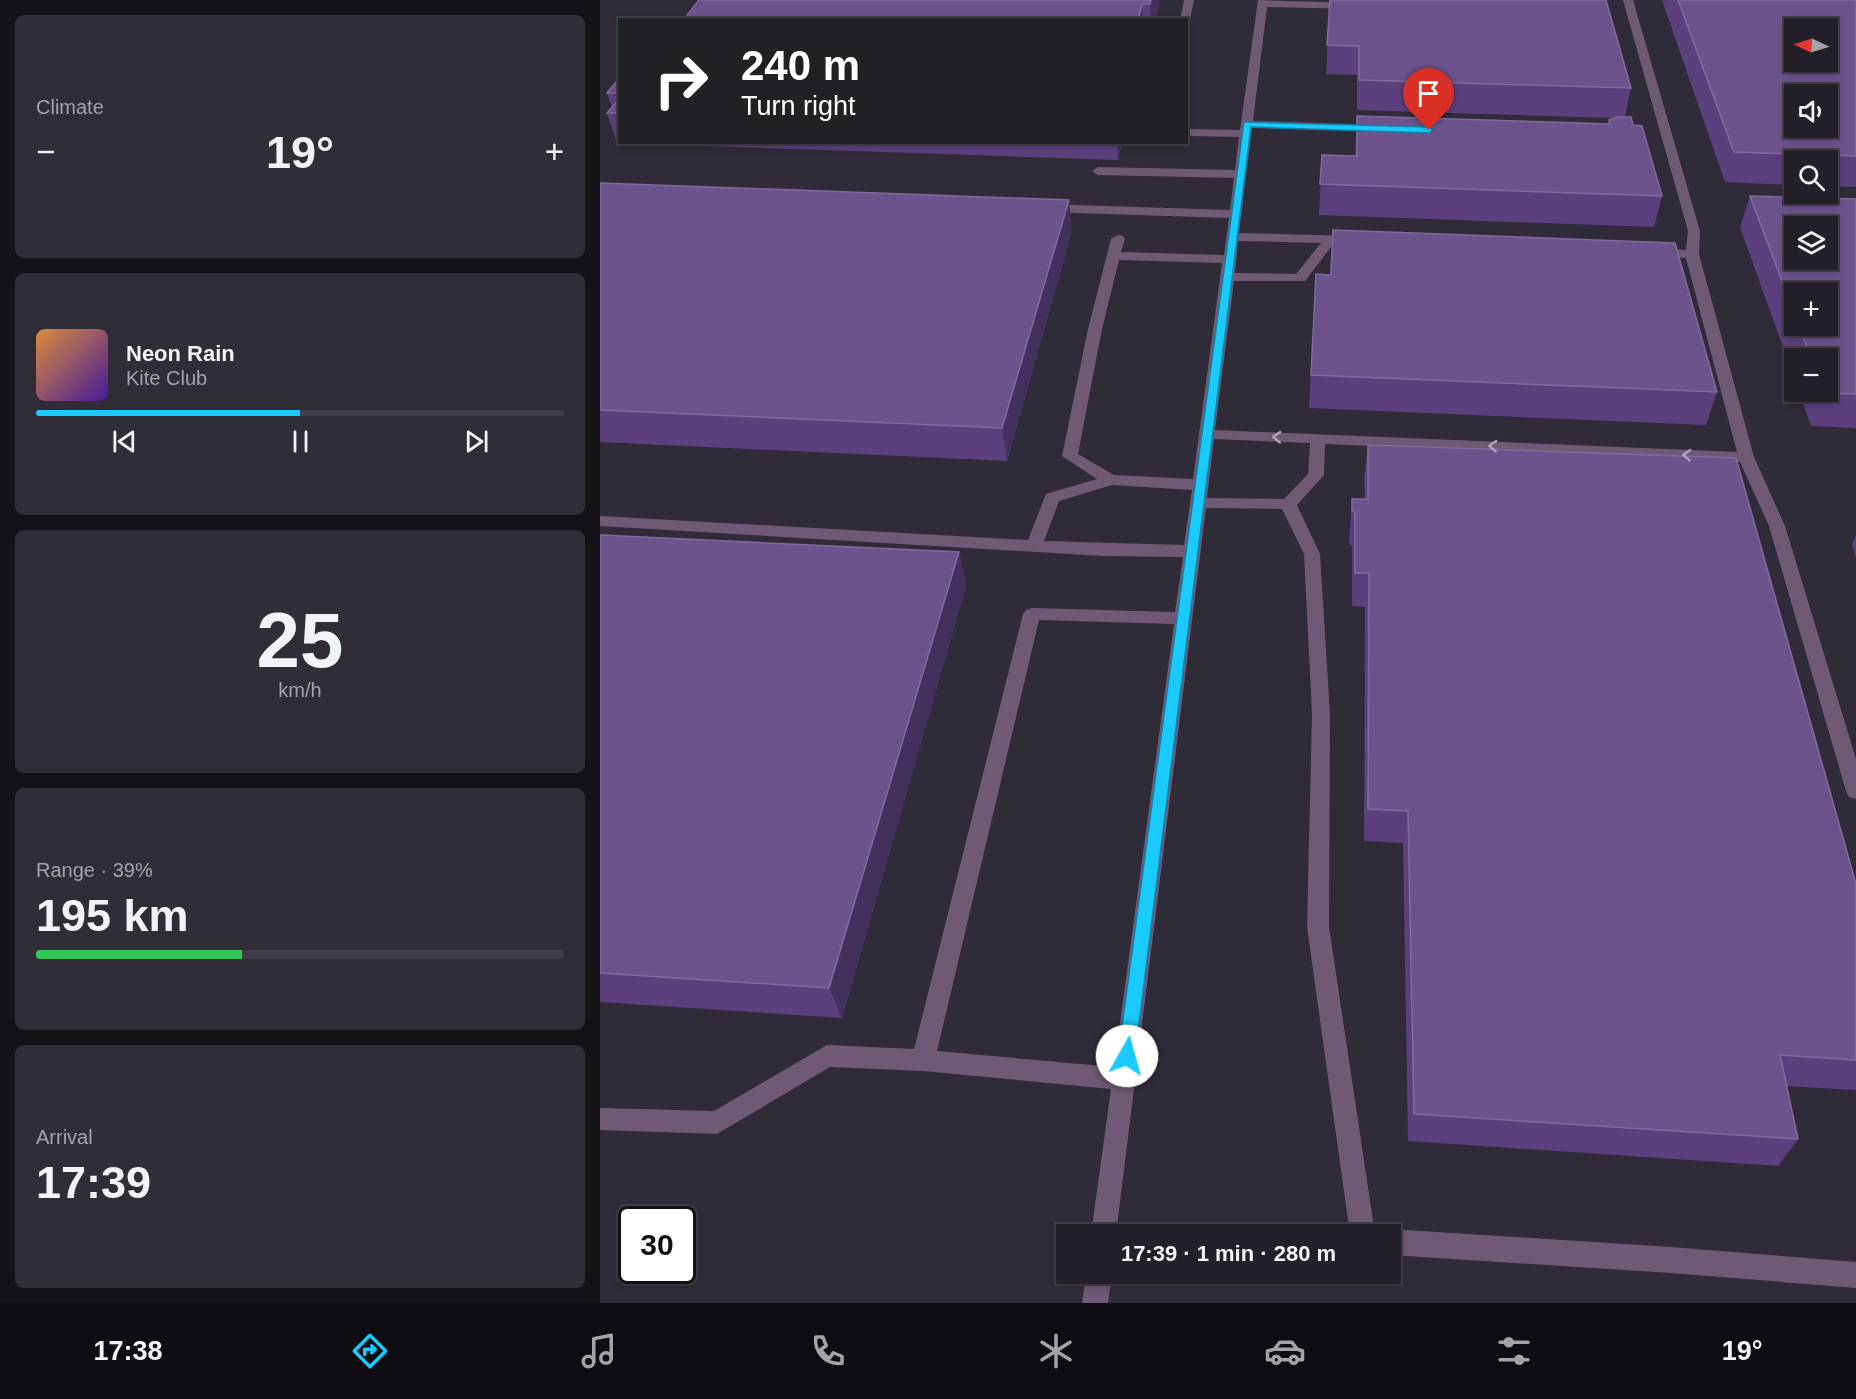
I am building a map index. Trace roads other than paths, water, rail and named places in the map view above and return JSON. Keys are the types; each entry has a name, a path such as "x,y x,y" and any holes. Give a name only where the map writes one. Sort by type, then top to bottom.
{"street":[{"path":"1185,18 1189,0"},
{"path":"1628,0 1694,231 1692,254 1746,457 1777,526 1856,791"},
{"path":"1105,1224 1262,2 1366,7"},
{"path":"1188,132 1246,129 1388,129"},
{"path":"1098,171 1240,174"},
{"path":"1027,207 1235,214"},
{"path":"1232,237 1366,241"},
{"path":"1111,480 1071,456 1095,329 1118,239"},
{"path":"1227,277 1300,278 1331,239"},
{"path":"1644,252 1692,254"},
{"path":"1113,256 1229,259"},
{"path":"1207,434 1746,457"},
{"path":"1198,503 1288,504 1316,475 1318,438"},
{"path":"1034,546 1052,498 1111,480 1200,485"},
{"path":"1288,504 1312,554 1321,714 1318,927 1362,1224"},
{"path":"600,520 1034,546 1192,551"},
{"path":"923,1060 1032,614 1183,618"},
{"path":"600,1119 717,1123 827,1056 923,1060 1124,1079"},
{"path":"1401,1243 1671,1260 1856,1275"},
{"path":"1095,1303 1098,1284"}]}
